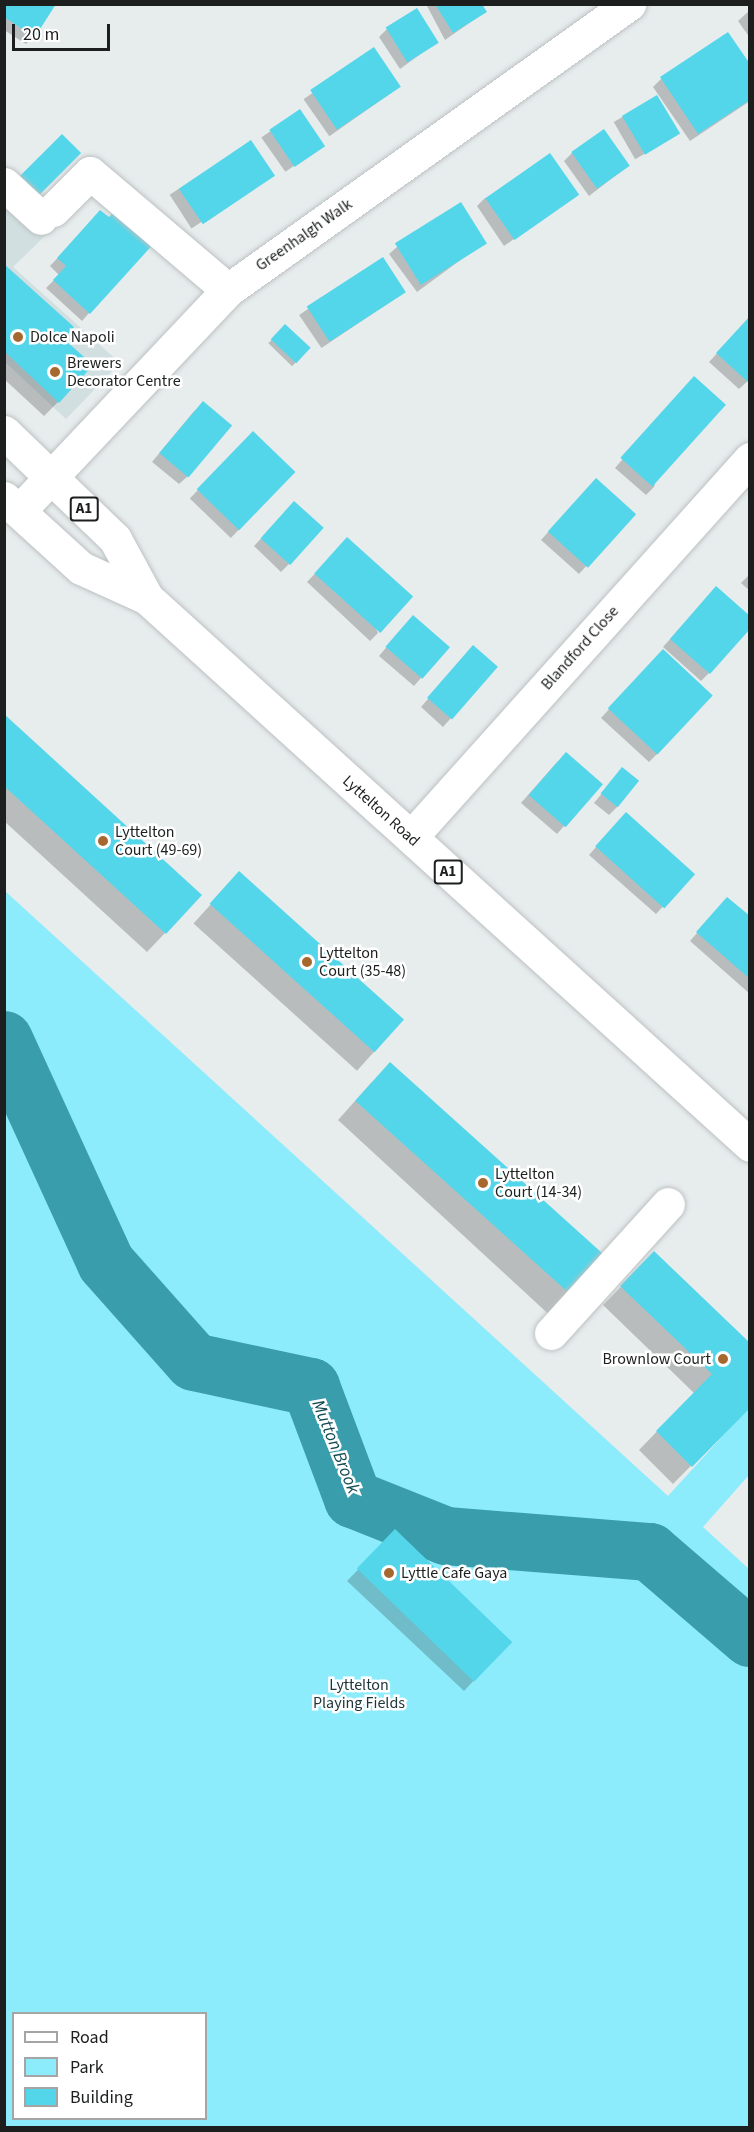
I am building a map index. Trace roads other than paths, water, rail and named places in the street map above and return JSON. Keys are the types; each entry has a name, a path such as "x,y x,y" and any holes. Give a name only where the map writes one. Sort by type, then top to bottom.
{"main road":[{"name":"Greenhalgh Walk","path":"12,504 51,477 228,290 629,4"},
{"path":"4,183 47,214 90,173 228,290"},
{"name":"Lyttelton Road","path":"4,432 115,539 147,598"},
{"name":"Blandford Close","path":"411,837 750,459"},
{"name":"Lyttelton Road","path":"12,504 81,568 147,598 750,1145"},
{"path":"551,1333 668,1204"}],"waterway":[{"name":"Mutton Brook","path":"4,1040 106,1263 194,1362 311,1387 353,1499 446,1536 650,1552 750,1638"}],"place":[{"name":"Dolce Napoli","path":"18,337"},
{"name":"Brewers Decorator Centre","path":"55,372"},
{"name":"Lyttelton Court (49-69)","path":"103,841"},
{"name":"Lyttelton Court (35-48)","path":"307,962"},
{"name":"Lyttelton Court (14-34)","path":"483,1183"},
{"name":"Brownlow Court","path":"723,1359"},
{"name":"Lyttle Cafe Gaya","path":"389,1573"}],"park label":[{"name":"Lyttelton Playing Fields","path":"359,1694"}]}
